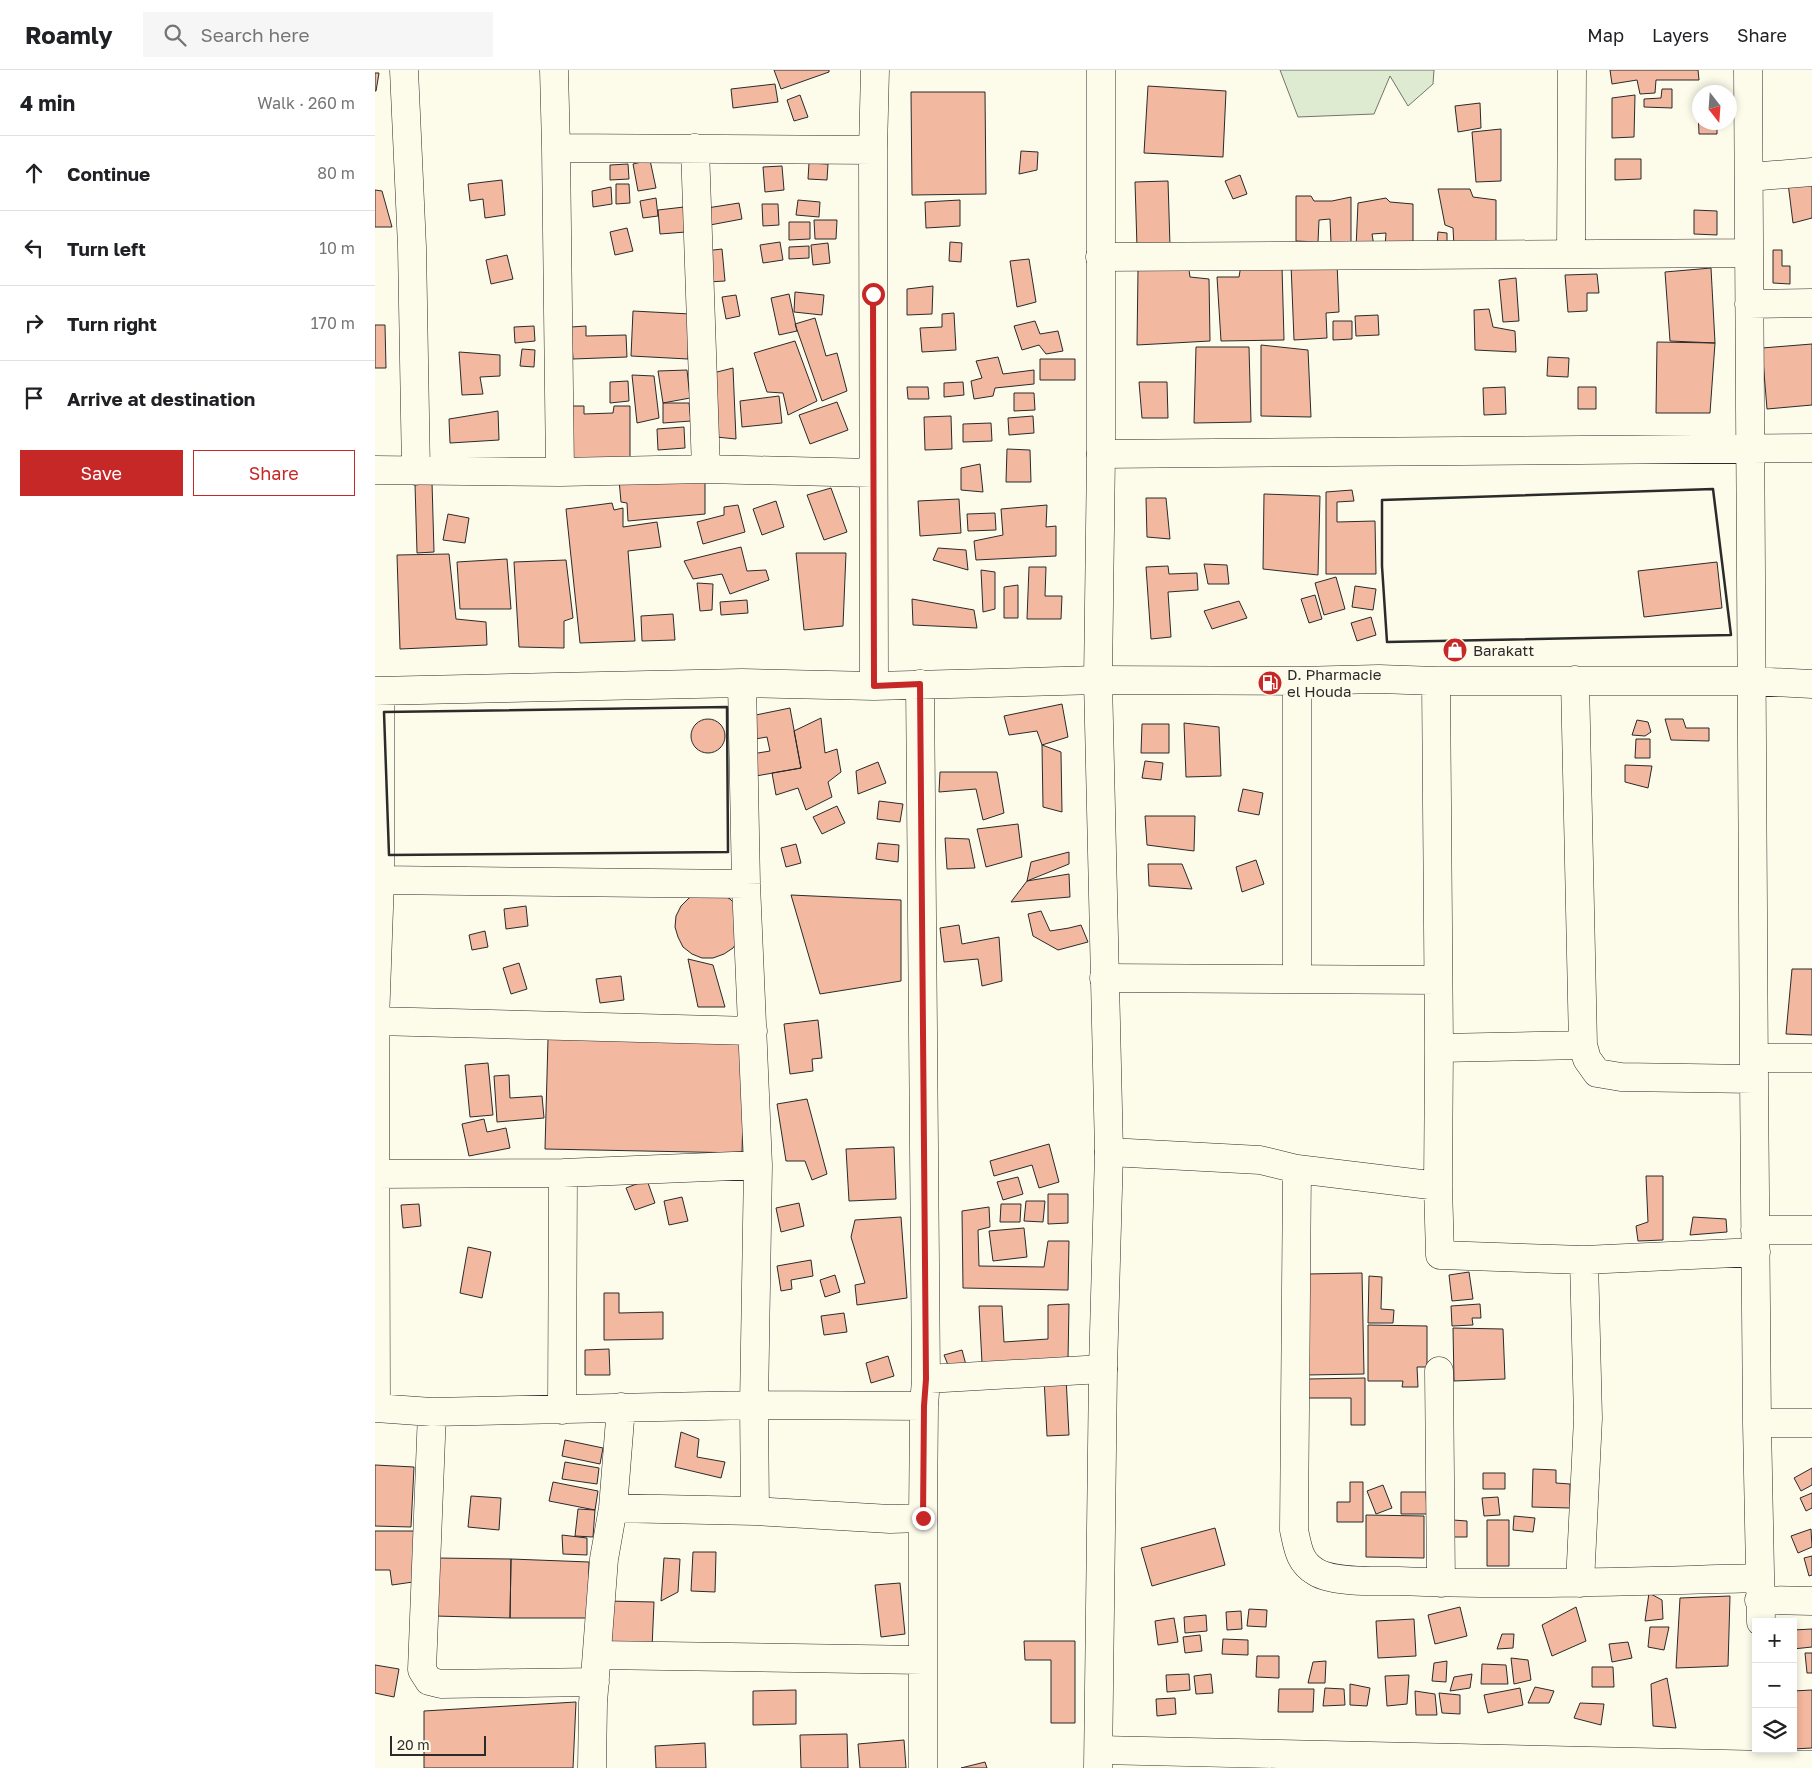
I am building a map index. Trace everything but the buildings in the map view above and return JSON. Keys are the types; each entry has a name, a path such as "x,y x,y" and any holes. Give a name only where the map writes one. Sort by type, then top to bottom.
{"street":[{"path":"404,70 412,247 416,471"},
{"path":"554,70 557,148 560,472"},
{"path":"874,686 873,150 875,70"},
{"path":"1101,70 1101,454 1098,680 1109,1152 1103,1369 1099,1759 1540,1764 1769,1761 1812,1765"},
{"path":"1571,254 1572,70"},
{"path":"1748,70 1755,1241 1760,1600"},
{"path":"557,148 873,150"},
{"path":"695,148 706,469"},
{"path":"1749,177 1812,172"},
{"path":"1100,257 1749,253"},
{"path":"1749,304 1812,303"},
{"path":"1101,454 1812,448"},
{"path":"375,470 560,472 706,469 873,473"},
{"path":"924,1406 754,1405 432,1412 376,1408 377,1174 375,1021 380,880 377,691 742,683 874,686 1098,680 1575,680 1751,681 1812,684"},
{"path":"1575,680 1583,1045 1587,1059 1597,1073 1621,1077 1754,1069 1812,1058"},
{"path":"1297,681 1297,979"},
{"path":"1436,681 1439,1048 1438,1186 1440,1255 1584,1260 1755,1241 1812,1230"},
{"path":"742,683 746,884 758,1165 754,1405 755,1511"},
{"path":"920,684 926,1379 923,1518 923,1768"},
{"path":"380,880 746,884"},
{"path":"1105,978 1438,980"},
{"path":"375,1021 753,1031"},
{"path":"1439,1048 1583,1045"},
{"path":"1109,1152 1260,1160 1297,1169 1438,1186"},
{"path":"377,1174 563,1173 758,1165"},
{"path":"1297,1169 1294,1530 1301,1559 1317,1573 1341,1579 1441,1583 1580,1583 1760,1600 1812,1601"},
{"path":"562,1410 563,1173"},
{"path":"1580,1583 1588,1418 1584,1260"},
{"path":"926,1379 1103,1369"},
{"path":"1439,1371 1441,1583"},
{"path":"592,1768 595,1682 603,1559 613,1508 621,1408"},
{"path":"432,1412 422,1670 429,1681 441,1684 595,1682"},
{"path":"1757,1423 1812,1423"},
{"path":"613,1508 755,1511 890,1519 923,1518"},
{"path":"597,1655 923,1660"}],"green space":[{"path":"1280,70 1434,70 1433,84 1408,106 1390,76 1374,114 1298,117"}],"wall":[{"path":"1713,489 1731,635 1387,642 1382,566 1382,500 1713,489"},
{"path":"727,707 728,852 389,855 384,712 727,707"}],"place":[{"name":"Barakatt","path":"1455,650"},
{"name":"D. Pharmacie el Houda","path":"1270,683"}],"route":[{"path":"873,294 874,686 920,684 926,1379 923,1518"}]}
